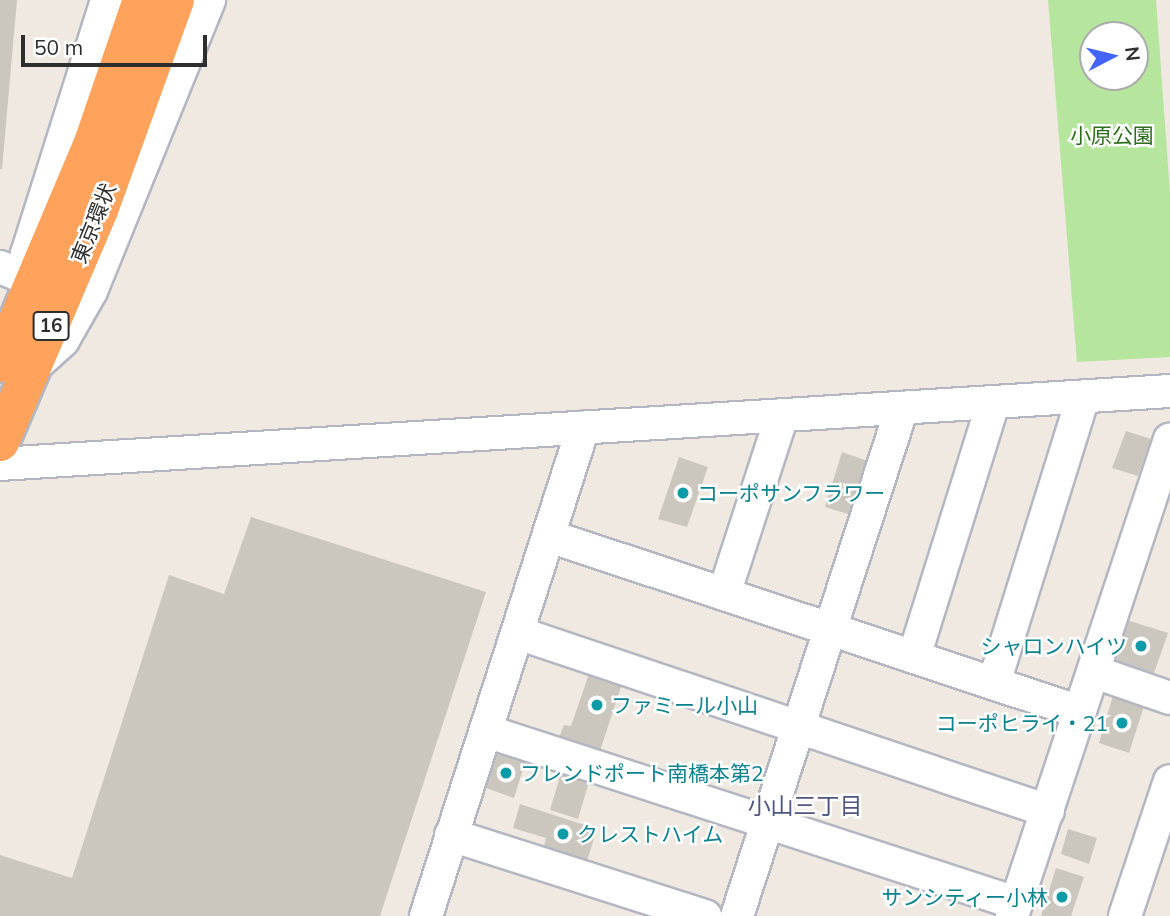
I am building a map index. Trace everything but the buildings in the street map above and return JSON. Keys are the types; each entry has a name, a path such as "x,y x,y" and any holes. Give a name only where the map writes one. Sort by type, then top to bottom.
{"highway":[{"name":"東京環状","path":"0,442 35,282 93,143 142,0"},
{"name":"東京環状","path":"16,365 99,210 175,0"}],"street":[{"path":"35,282 27,254 107,0"},
{"path":"16,365 63,340 91,290 209,0"},
{"path":"0,267 35,282"},
{"path":"0,464 1170,391"},
{"path":"995,683 1083,397"},
{"path":"914,657 993,402"},
{"path":"737,916 902,408"},
{"path":"724,594 782,416"},
{"path":"426,916 583,428"},
{"path":"486,731 768,822 1014,909 1095,672 1170,439"},
{"path":"549,536 1080,712"},
{"path":"518,633 1048,811"},
{"path":"1095,672 1170,698"},
{"path":"1125,916 1170,780"},
{"path":"451,835 705,916"}],"green space":[{"name":"小原公園","path":"1048,0 1156,0 1170,193 1170,357 1077,362"}],"place":[{"name":"コーポサンフラワー","path":"683,493"},
{"name":"シャロンハイツ","path":"1141,646"},
{"name":"ファミール小山","path":"597,705"},
{"name":"コーポヒライ・21","path":"1122,723"},
{"name":"フレンドポート南橋本第2","path":"506,773"},
{"name":"クレストハイム","path":"563,834"},
{"name":"サンシティー小林","path":"1062,897"}],"district":[{"name":"小山三丁目","path":"805,806"}]}
